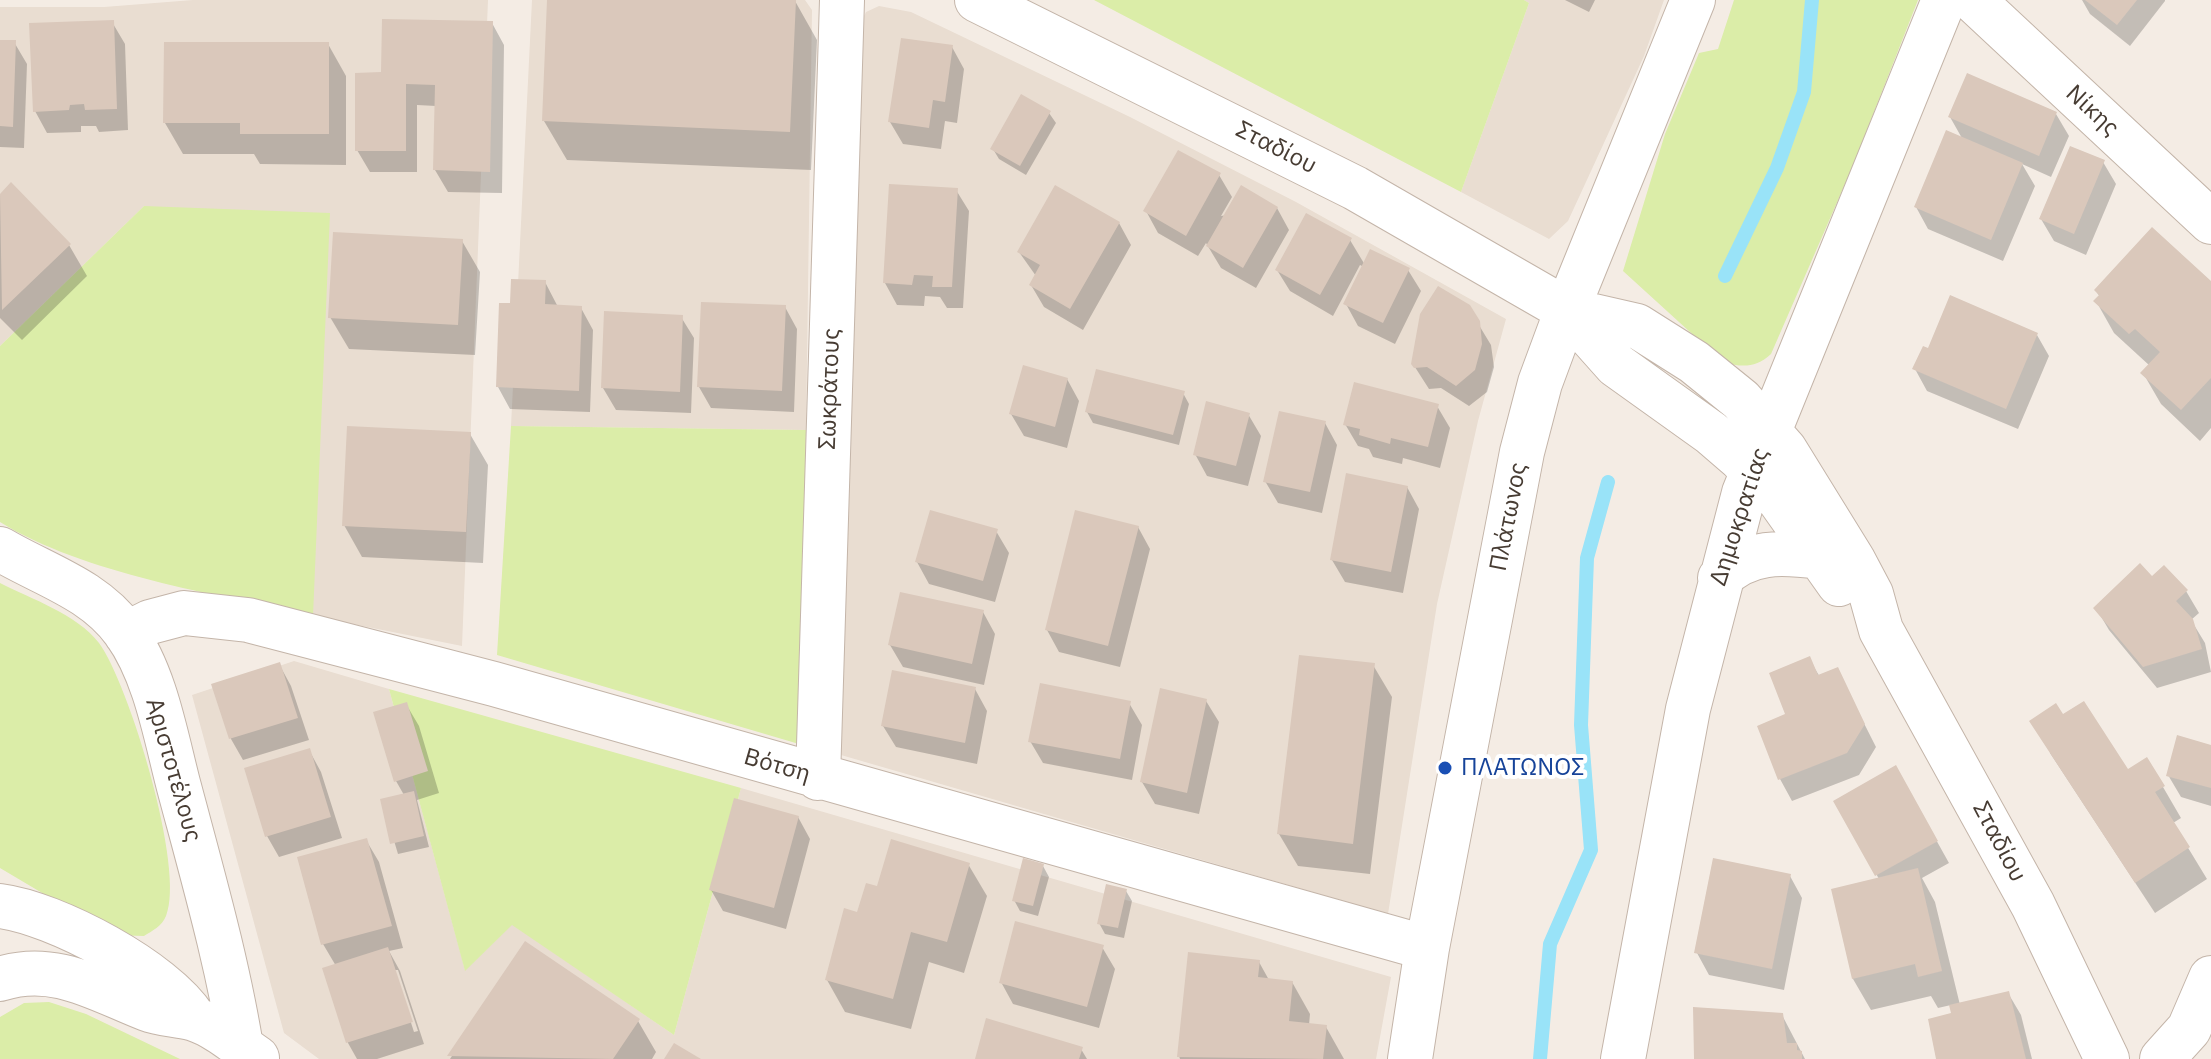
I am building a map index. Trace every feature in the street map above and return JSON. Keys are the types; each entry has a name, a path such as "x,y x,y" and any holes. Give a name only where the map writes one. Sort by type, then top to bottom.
{"street":[{"name":"Σωκράτους","path":"818,778 842,0"},
{"name":"Σταδίου","path":"977,0 1355,188 1567,310 1616,365 1711,433 1752,471 1785,508 1862,613 1881,630"},
{"name":"Πλάτωνος","path":"1410,1059 1427,948 1522,452 1540,383 1693,0"},
{"name":"Δημοκρατίας","path":"1623,1059 1685,723 1720,578 1752,471 1879,166 1944,0"},
{"name":"Νίκης","path":"1973,0 2211,222"},
{"name":"Σταδίου","path":"1567,310 1618,319 1653,335 1722,382 1768,429 1831,520 1871,594 1881,630 2033,905 2107,1059"},
{"name":"Αριστοτέλους","path":"0,549 88,595 126,634 158,711 248,1055"},
{"path":"1720,578 1735,565 1754,557 1783,553 1819,557"},
{"name":"Βότση","path":"126,634 171,615 231,616 494,684 1427,948"},
{"path":"0,906 28,911 149,972 183,1002 194,1018 248,1055"},
{"path":"0,931 0,966"},
{"path":"0,979 26,973 57,974 148,1010 174,1017 194,1018"},
{"path":"2162,1059 2189,1029 2211,978"}],"shaded area":[{"path":"193,0 488,0 462,646 313,616 144,206 0,346 0,7 104,7"},
{"path":"532,0 805,0 812,10 806,430 511,426"},
{"path":"1524,0 1664,0 1644,56 1568,221 1549,239 1461,192 1529,3"},
{"path":"879,6 911,12 1130,117 1296,202 1506,319 1478,421 1437,604 1388,914 841,755 857,31 866,12"},
{"path":"294,661 389,689 465,970 512,924 674,1035 741,788 1391,977 1376,1059 319,1059 284,1033 192,695"}],"green space":[{"path":"1094,0 1524,0 1529,3 1461,192"},
{"path":"1734,0 1918,0 1852,168 1771,354 1760,362 1743,366 1724,363 1623,271 1665,134 1699,53 1718,49"},
{"path":"144,206 330,213 313,616 110,569 71,556 0,522 0,346"},
{"path":"511,426 806,430 799,744 497,655"},
{"path":"0,583 66,615 90,633 99,643 125,696 151,778 168,860 170,893 166,916 144,936 113,935 0,868"},
{"path":"389,689 741,788 674,1035 512,925 465,971"},
{"path":"49,1002 86,1014 180,1059 0,1059 0,1017 24,1003"}],"building":[{"path":"547,0 796,0 790,132 542,121"},
{"path":"2085,0 2137,0 2117,25"},
{"path":"382,19 493,21 490,172 433,170 435,85 406,84 406,151 355,151 355,73 381,72"},
{"path":"114,20 117,109 85,110 84,104 70,105 69,110 33,112 29,23"},
{"path":"901,38 953,45 945,102 933,100 929,128 888,122"},
{"path":"0,40 16,40 13,127 0,126"},
{"path":"164,42 329,42 329,134 240,134 240,123 163,123"},
{"path":"1967,73 2057,112 2039,156 1948,117"},
{"path":"1021,94 1051,111 1020,166 990,149"},
{"path":"1946,130 2023,163 1991,240 1914,207"},
{"path":"2070,146 2105,160 2074,234 2039,219"},
{"path":"1178,150 1221,173 1186,236 1143,211"},
{"path":"11,182 71,244 2,310 0,194"},
{"path":"889,184 958,188 952,287 932,287 933,276 914,275 912,285 883,283"},
{"path":"1055,185 1120,222 1070,309 1029,285 1040,265 1017,252"},
{"path":"1241,185 1278,207 1243,268 1206,246"},
{"path":"1306,213 1352,238 1320,295 1275,270"},
{"path":"2152,227 2211,281 2211,378 2181,410 2140,373 2160,352 2135,329 2129,334 2093,301 2099,295 2094,290"},
{"path":"333,232 463,239 458,325 328,318"},
{"path":"1370,249 1410,268 1383,323 1343,304"},
{"path":"511,279 546,280 545,304 582,306 579,391 496,387 499,303 510,303"},
{"path":"1438,286 1470,305 1480,321 1482,344 1475,370 1456,386 1427,367 1414,368 1411,364 1420,314"},
{"path":"1950,295 2038,333 2006,409 1912,369 1923,346 1928,348"},
{"path":"701,302 786,305 782,391 697,387"},
{"path":"604,311 683,315 680,392 601,388"},
{"path":"1023,365 1068,378 1055,427 1009,414"},
{"path":"1096,369 1185,391 1173,435 1085,412"},
{"path":"1354,382 1439,404 1428,447 1391,438 1390,444 1359,435 1360,429 1343,425"},
{"path":"1206,401 1250,413 1236,466 1193,455"},
{"path":"1279,411 1326,421 1310,492 1263,482"},
{"path":"347,426 471,432 466,532 342,526"},
{"path":"1346,473 1408,486 1391,572 1330,560"},
{"path":"930,510 998,529 983,581 915,562"},
{"path":"1075,510 1139,526 1108,646 1045,630"},
{"path":"2140,563 2152,576 2164,565 2188,590 2176,601 2193,619 2202,649 2143,667 2093,608"},
{"path":"900,592 984,610 972,664 888,645"},
{"path":"1299,655 1375,663 1353,844 1277,834"},
{"path":"1810,656 1818,675 1838,667 1865,724 1847,753 1778,780 1757,726 1785,714 1769,673"},
{"path":"280,662 298,718 229,739 211,684"},
{"path":"892,670 976,687 965,743 881,726"},
{"path":"1040,683 1131,701 1120,759 1028,742"},
{"path":"1160,688 1207,699 1187,793 1140,782"},
{"path":"2084,701 2128,769 2147,757 2165,786 2155,792 2190,847 2135,883 2029,721 2056,703 2063,714"},
{"path":"407,702 428,771 394,782 373,712"},
{"path":"2177,735 2211,745 2211,788 2166,776"},
{"path":"310,748 331,817 265,837 244,768"},
{"path":"1896,765 1938,841 1875,876 1833,801"},
{"path":"414,791 424,836 390,844 380,799"},
{"path":"734,798 799,816 774,908 709,890"},
{"path":"367,838 392,926 321,945 297,857"},
{"path":"891,839 970,863 947,942 911,932 893,999 825,980 844,908 857,912 866,883 877,886"},
{"path":"1023,858 1044,864 1033,906 1012,901"},
{"path":"1713,858 1791,874 1772,969 1694,953"},
{"path":"1918,868 1942,971 1918,977 1915,964 1852,979 1831,889"},
{"path":"1106,884 1127,889 1118,928 1097,924"},
{"path":"1015,921 1104,945 1087,1007 999,983"},
{"path":"525,941 640,1019 613,1059 447,1056"},
{"path":"388,947 413,1022 346,1043 322,968"},
{"path":"1188,952 1260,960 1258,977 1293,981 1289,1021 1327,1025 1323,1059 1177,1057"},
{"path":"2009,991 2026,1059 1936,1059 1928,1019 1951,1013 1949,1005"},
{"path":"1693,1007 1783,1013 1787,1043 1797,1043 1802,1059 1694,1059"},
{"path":"986,1018 1083,1047 1079,1059 975,1059"},
{"path":"674,1043 701,1059 664,1059"}],"waterway":[{"path":"1725,276 1777,168 1804,92 1812,0"},
{"path":"1540,1059 1550,944 1591,850 1581,725 1587,558 1608,482"}],"place":[{"name":"ΠΛΑΤΩΝΟΣ","path":"1445,768"}]}
